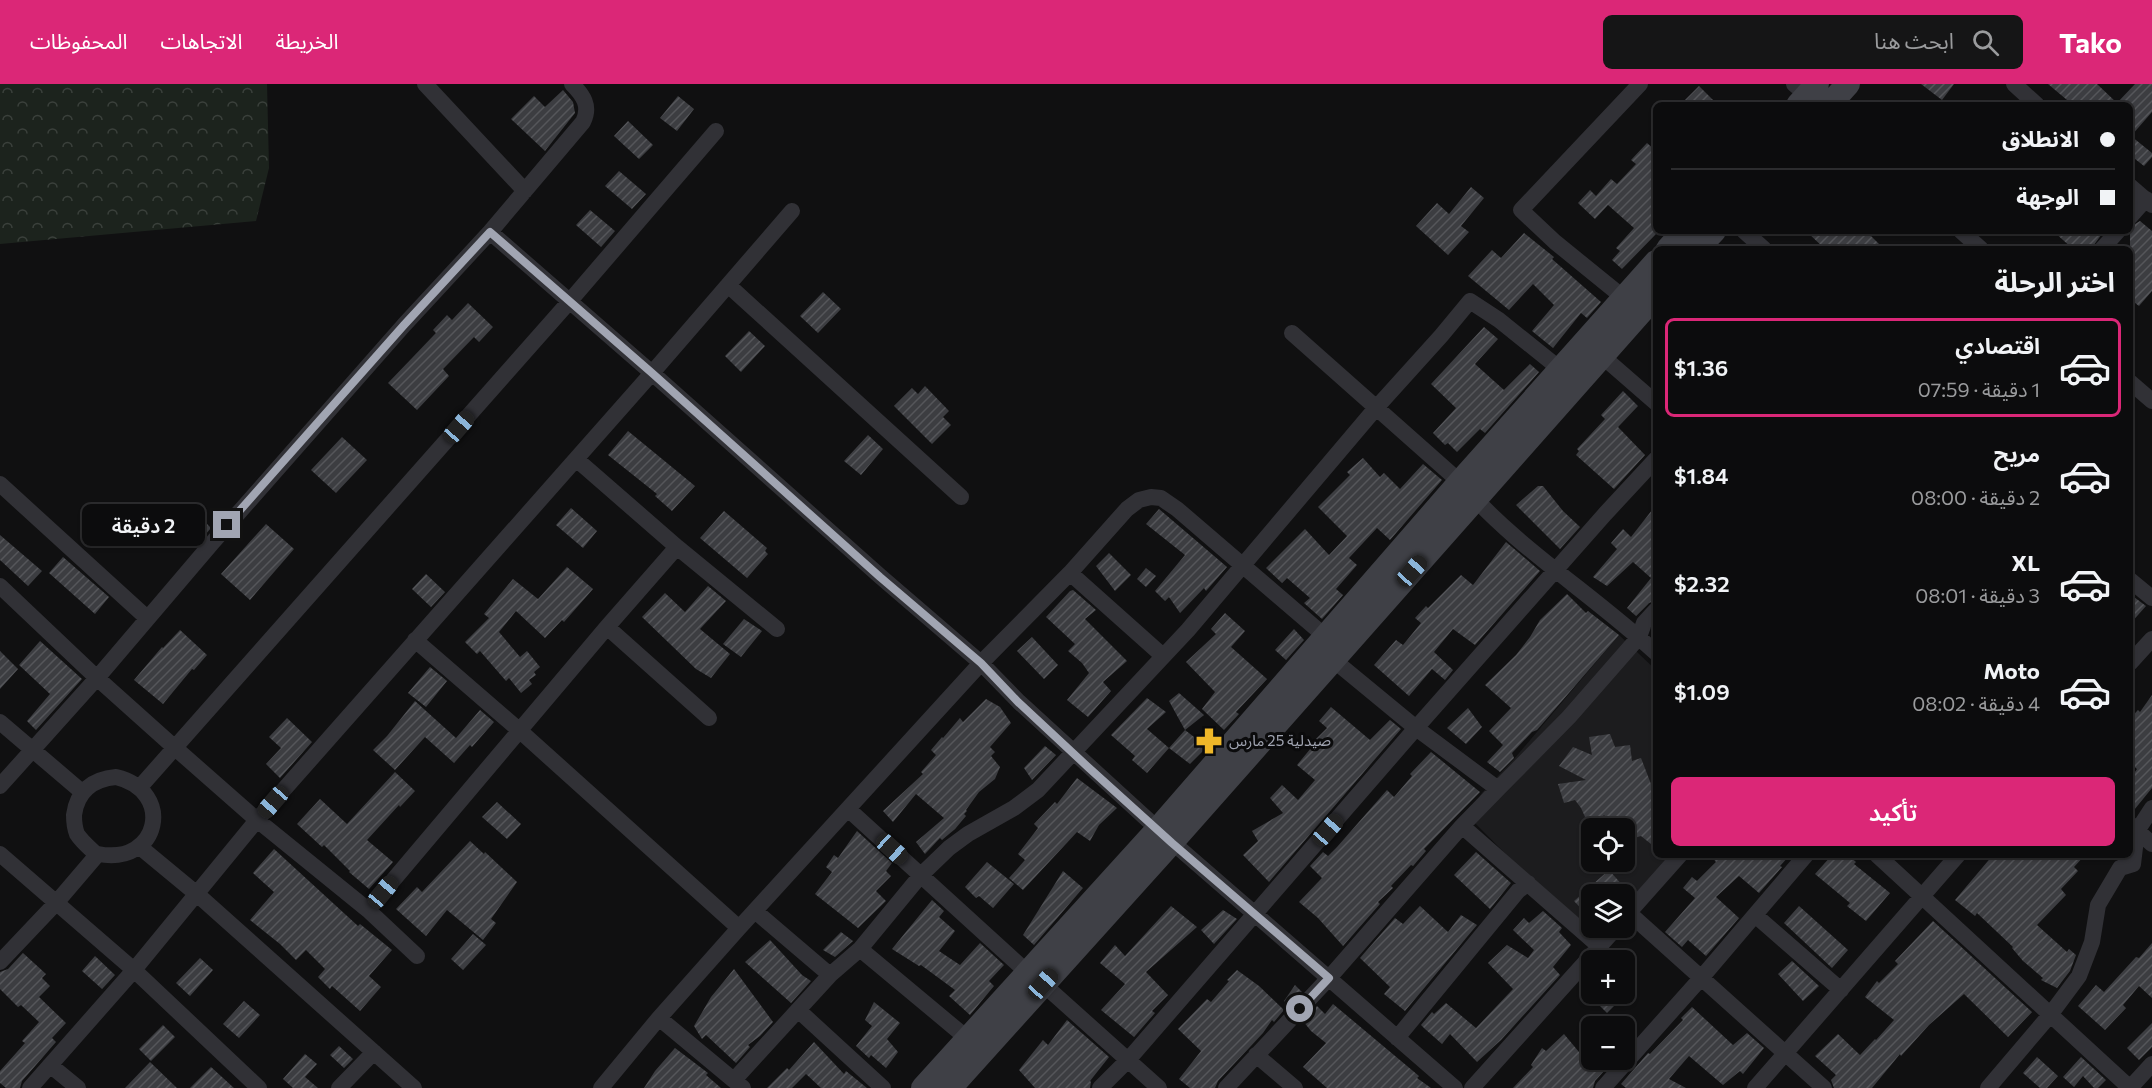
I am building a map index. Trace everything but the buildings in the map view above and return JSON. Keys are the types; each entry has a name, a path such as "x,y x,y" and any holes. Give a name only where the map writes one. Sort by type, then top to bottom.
{"main road":[{"path":"1832,102 1848,84"},
{"path":"1671,246 1681,234"},
{"path":"1701,246 1711,234"},
{"path":"1468,491 1560,369 1653,265"},
{"path":"923,1088 968,1039 1035,978 1165,836 1325,648 1468,491 1602,356 1653,298"},
{"path":"953,1087 1035,978"}],"street":[{"path":"425,84 525,191"},
{"path":"0,786 404,325 525,191 585,117 587,106 585,100 572,84"},
{"path":"1624,298 1555,242 1521,210 1640,84"},
{"path":"2014,84 2034,102"},
{"path":"140,787 569,302 716,132"},
{"path":"2133,213 2144,194"},
{"path":"30,1088 198,895 257,820 792,211"},
{"path":"490,232 880,577 981,663 1018,702 1165,836 1455,1088"},
{"path":"1747,234 1761,246"},
{"path":"1964,234 1978,246"},
{"path":"2105,246 2115,234"},
{"path":"728,285 961,497"},
{"path":"659,1018 738,1084 798,1010 830,975 860,949 921,875 949,848 968,834 1014,808 1038,790 1163,656 1470,301 1499,320 1560,369"},
{"path":"1292,333 1556,571 1653,650"},
{"path":"1602,356 1653,400"},
{"path":"2133,384 2152,401"},
{"path":"576,459 677,547 777,629"},
{"path":"1100,1088 1128,1060 1141,1042 1416,728 1653,462"},
{"path":"0,484 147,618"},
{"path":"601,1088 659,1018 754,911 981,663 1070,573 1127,509 1139,500 1151,497 1161,498 1177,509 1242,566 1325,648 1416,728 1498,789"},
{"path":"368,910 677,547"},
{"path":"1070,573 1163,656"},
{"path":"2133,582 2152,598"},
{"path":"0,586 174,747 257,820 368,910 417,956"},
{"path":"1226,1088 1329,978 1462,826 1569,717 1639,637 1644,623 1653,613"},
{"path":"607,627 709,718"},
{"path":"2133,660 2152,639"},
{"path":"415,640 519,730 739,928"},
{"path":"0,722 82,792"},
{"path":"116,777 129,780 140,787 153,810 148,836 140,847 127,854 113,857 97,855 77,834 74,820 75,806 82,792 103,778 116,777"},
{"path":"1988,1088 2050,1015 2079,976 2092,942 2098,905 2120,868 2133,864 2134,828 2152,808"},
{"path":"848,809 1159,1088"},
{"path":"1462,826 1599,946"},
{"path":"2134,828 2152,844"},
{"path":"140,847 198,895 414,1088"},
{"path":"0,854 134,970 260,1088"},
{"path":"0,962 56,903 97,855"},
{"path":"1635,907 1677,858"},
{"path":"1603,1088 1702,978 1803,858"},
{"path":"1880,858 2130,1088 2152,1064"},
{"path":"1755,1088 1955,858"},
{"path":"1397,1038 1518,891 1528,884"},
{"path":"754,911 830,975"},
{"path":"1755,915 1841,990"},
{"path":"1635,923 1702,978 1824,1088"},
{"path":"1472,1088 1607,938"},
{"path":"860,949 968,1039"},
{"path":"798,1010 883,1088"},
{"path":"339,1088 374,1052"},
{"path":"1257,1055 1295,1088"},
{"path":"50,1065 78,1088"}],"shaded area":[{"path":"1619,635 1653,667 1653,858 1678,858 1635,905 1635,884 1581,884 1581,930 1467,815 1482,793 1514,759"},
{"path":"1589,938 1604,938 1597,946"}],"green space":[{"path":"0,84 267,84 269,168 256,221 0,244"}],"place":[{"name":"صيدلية 25 مارس","path":"1209,741"}],"route":[{"path":"227,525 404,325 490,232 880,577 981,663 1018,702 1089,768 1329,978 1300,1009"}]}
